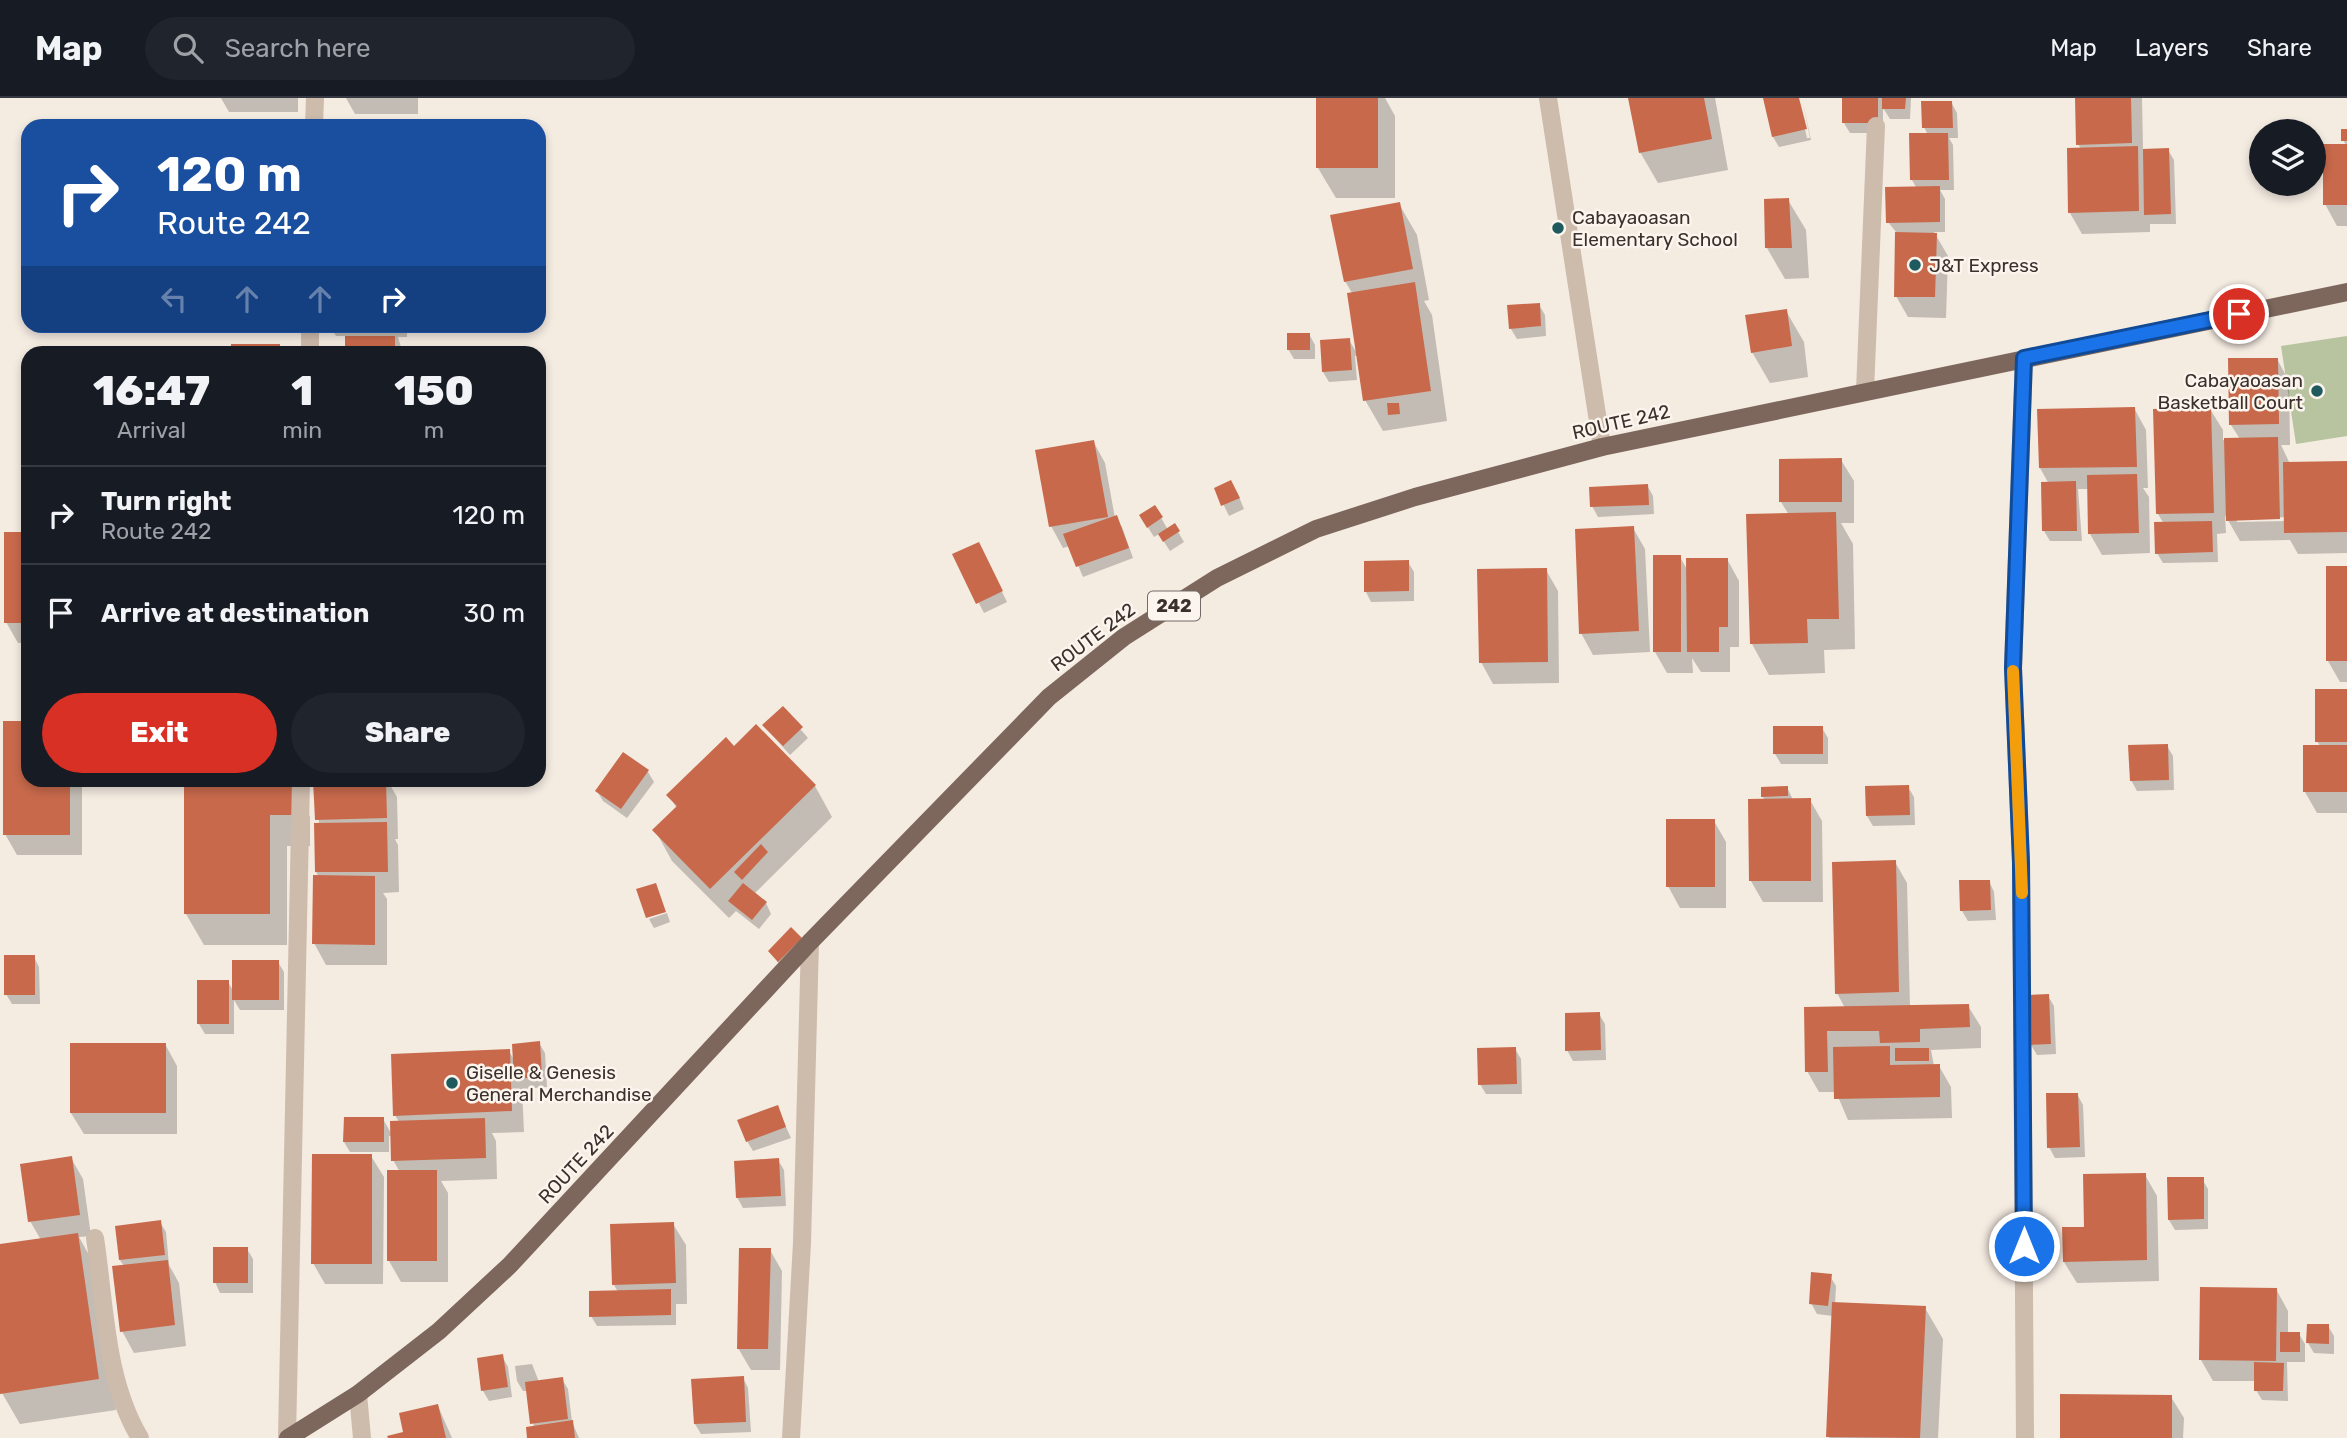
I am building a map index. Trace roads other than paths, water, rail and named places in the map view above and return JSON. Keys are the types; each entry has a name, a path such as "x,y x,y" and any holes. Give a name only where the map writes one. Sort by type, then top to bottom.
{"main road":[{"name":"ROUTE 242","path":"287,1438 358,1394 439,1331 510,1265 810,942 1049,696 1124,637 1205,586 1315,530 1415,496 1602,447 2347,292"}],"street":[{"path":"314,119 315,98"},
{"path":"1548,98 1602,447"},
{"path":"1865,391 1876,126"},
{"path":"2024,358 2013,668 2021,862 2025,1438"},
{"path":"287,1438 301,787"},
{"path":"791,1438 802,1243 810,942"},
{"path":"95,1238 115,1373 121,1398 140,1438"},
{"path":"358,1394 362,1438"}],"place":[{"name":"Cabayaoasan Elementary School","path":"1558,228"},
{"name":"J&T Express","path":"1915,265"},
{"name":"Cabayaoasan Basketball Court","path":"2317,391"},
{"name":"Giselle & Genesis General Merchandise","path":"452,1083"}]}
